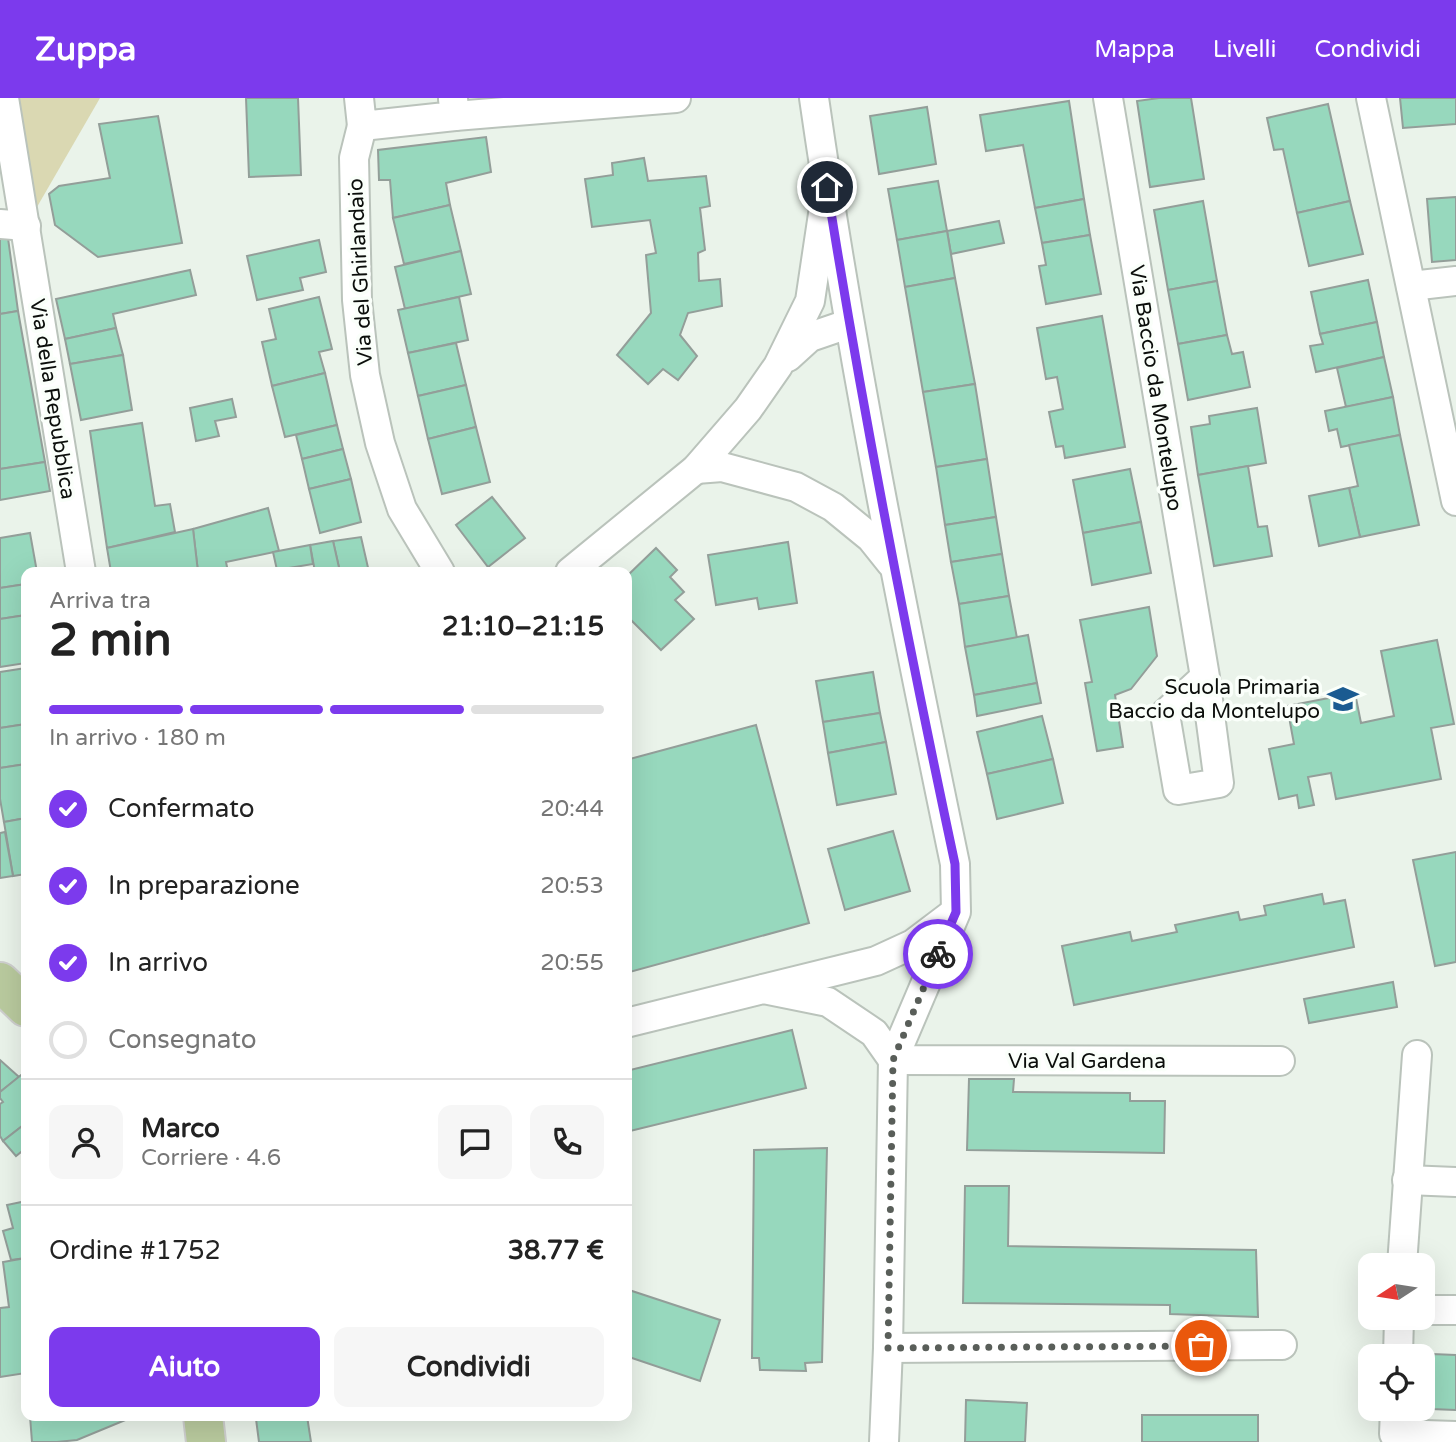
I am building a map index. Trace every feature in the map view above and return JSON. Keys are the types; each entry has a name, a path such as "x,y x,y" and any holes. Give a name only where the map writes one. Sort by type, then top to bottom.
{"main road":[{"path":"0,982 21,1002"},
{"path":"203,1421 206,1442"}],"street":[{"name":"Via della Repubblica","path":"4,98 13,225 80,567"},
{"path":"361,112 676,98"},
{"path":"814,98 848,324 893,565 955,864 956,912 893,1060 884,1442"},
{"name":"Via Baccio da Montelupo","path":"1108,98 1205,677"},
{"path":"1371,98 1456,501"},
{"name":"Via del Ghirlandaio","path":"361,112 354,158 357,300 365,375 380,443 402,509 437,567"},
{"path":"576,567 695,469 748,409 778,366 810,301 827,187"},
{"path":"1411,286 1456,281"},
{"path":"778,366 810,337 848,324"},
{"path":"695,469 722,467 796,487 833,507 862,530 893,565"},
{"path":"632,1022 876,961 913,944 956,912"},
{"path":"876,961 930,972"},
{"path":"764,989 828,1002 874,1033 893,1060"},
{"path":"1403,1253 1417,1055"},
{"name":"Via Val Gardena","path":"893,1060 1280,1061"},
{"path":"1407,1181 1456,1182"},
{"path":"1435,1310 1456,1310"},
{"path":"888,1348 1282,1345"},
{"path":"1395,1421 1394,1434 1456,1436"}],"shaded area":[{"path":"8,98 100,98 26,226"}],"building":[{"path":"246,98 298,98 301,175 249,177"},
{"path":"1191,98 1204,179 1150,187 1137,101"},
{"path":"1400,98 1456,98 1456,124 1403,128"},
{"path":"1069,101 1084,199 1035,208 1023,145 986,151 980,115"},
{"path":"1328,104 1350,201 1297,213 1283,149 1274,150 1267,118"},
{"path":"927,107 936,164 879,174 870,116"},
{"path":"158,116 182,243 98,257 55,225 49,194 59,186 110,178 99,124"},
{"path":"486,137 491,172 446,183 450,205 393,218 390,180 379,180 378,150"},
{"path":"644,158 648,181 706,176 710,206 700,208 705,250 698,253 699,281 720,279 722,306 688,313 680,335 697,356 678,380 663,369 648,384 617,355 651,313 646,255 656,253 650,220 592,227 585,179 613,175 612,163"},
{"path":"938,181 947,231 897,240 888,189"},
{"path":"1456,197 1456,260 1432,262 1427,199"},
{"path":"1084,199 1090,235 1042,243 1035,208"},
{"path":"1203,201 1217,281 1168,290 1154,210"},
{"path":"1350,201 1363,254 1309,266 1297,213"},
{"path":"450,205 461,251 404,264 393,218"},
{"path":"999,221 1004,243 951,254 947,231"},
{"path":"947,231 955,278 905,287 897,240"},
{"path":"1090,235 1101,294 1046,304 1039,266 1046,265 1042,243"},
{"path":"0,238 8,238 18,311 0,314"},
{"path":"319,240 326,272 300,278 303,290 257,300 247,256"},
{"path":"461,251 471,294 405,309 395,267"},
{"path":"190,270 196,295 113,314 116,328 65,339 56,299"},
{"path":"955,278 975,384 923,392 905,287"},
{"path":"1368,280 1377,322 1320,334 1311,292"},
{"path":"1217,281 1227,335 1178,344 1168,290"},
{"path":"319,297 332,349 319,352 325,373 272,386 262,342 276,339 269,309"},
{"path":"459,297 468,340 408,353 398,310"},
{"path":"18,311 45,462 0,469 0,314"},
{"path":"1102,316 1125,447 1065,458 1063,446 1056,447 1049,412 1063,409 1057,377 1046,379 1037,328"},
{"path":"1377,322 1384,357 1316,372 1310,346 1323,344 1320,334"},
{"path":"116,328 123,355 70,364 65,339"},
{"path":"1227,335 1232,354 1243,352 1250,387 1188,400 1178,344"},
{"path":"456,343 466,385 418,396 408,353"},
{"path":"123,355 132,410 81,420 70,364"},
{"path":"1384,357 1393,397 1346,407 1337,368"},
{"path":"325,373 337,425 285,437 272,386"},
{"path":"975,384 987,459 936,467 923,392"},
{"path":"466,385 476,427 428,439 418,396"},
{"path":"1393,397 1400,435 1341,447 1337,429 1329,431 1325,411"},
{"path":"232,399 236,417 215,421 219,436 196,441 190,408"},
{"path":"1257,408 1266,463 1198,475 1191,427 1210,424 1209,416"},
{"path":"142,423 155,506 170,504 175,532 107,548 90,431"},
{"path":"337,425 343,449 302,459 296,435"},
{"path":"476,427 490,482 442,494 428,439"},
{"path":"1400,435 1419,525 1360,537 1349,488 1358,486 1349,445"},
{"path":"343,449 351,479 309,489 302,459"},
{"path":"987,459 996,517 945,525 936,467"},
{"path":"45,462 50,491 0,500 0,469"},
{"path":"1248,466 1258,527 1267,526 1272,556 1214,566 1198,475"},
{"path":"1130,469 1141,522 1083,533 1073,480"},
{"path":"351,479 361,522 320,533 309,489"},
{"path":"1349,488 1360,537 1319,546 1309,496"},
{"path":"492,497 525,538 488,567 456,525"},
{"path":"268,508 279,551 226,562 227,567 197,567 193,529"},
{"path":"996,517 1002,554 951,562 945,525"},
{"path":"1141,522 1151,573 1092,585 1083,533"},
{"path":"193,529 197,567 110,567 107,548"},
{"path":"30,533 36,567 21,567 21,585 0,588 0,538"},
{"path":"361,537 368,567 339,567 333,541"},
{"path":"333,541 339,567 314,567 310,545"},
{"path":"788,542 797,603 759,609 757,598 716,605 708,555"},
{"path":"310,545 313,564 276,567 273,552"},
{"path":"656,548 677,570 670,577 684,592 675,600 694,619 661,650 632,621 632,571"},
{"path":"1002,554 1009,596 959,604 951,562"},
{"path":"21,585 21,616 0,619 0,588"},
{"path":"1009,596 1017,638 965,647 959,604"},
{"path":"1149,607 1157,656 1131,689 1115,695 1123,747 1097,751 1085,683 1092,682 1080,620"},
{"path":"21,616 21,664 0,667 0,619"},
{"path":"1028,635 1037,683 974,695 965,647"},
{"name":"Scuola Primaria Baccio da Montelupo","path":"1437,640 1454,724 1431,728 1441,779 1336,799 1331,773 1308,777 1314,805 1299,808 1297,795 1279,799 1269,749 1294,744 1287,706 1355,693 1361,723 1394,716 1381,651"},
{"path":"21,669 21,725 0,728 0,672"},
{"path":"873,672 880,713 823,722 816,681"},
{"path":"1037,683 1041,703 977,716 974,695"},
{"path":"880,713 886,742 828,753 823,722"},
{"path":"1042,716 1053,759 987,774 977,732"},
{"path":"21,725 21,765 0,768 0,728"},
{"path":"756,725 809,923 632,971 632,758"},
{"path":"886,742 896,794 837,805 828,753"},
{"path":"1053,759 1063,803 997,819 987,774"},
{"path":"21,765 21,819 4,822 0,799 0,768"},
{"path":"21,819 21,875 13,876 4,822"},
{"path":"893,831 910,891 845,910 828,849"},
{"path":"5,832 13,876 0,878 0,833"},
{"path":"1456,852 1456,962 1435,966 1413,860"},
{"path":"1322,894 1324,904 1345,900 1354,947 1074,1005 1062,946 1130,932 1132,941 1177,932 1175,925 1238,912 1240,920 1266,915 1264,906"},
{"path":"1393,982 1397,1007 1309,1023 1304,999"},
{"path":"792,1030 806,1088 632,1131 632,1070"},
{"path":"0,1060 19,1077 0,1092"},
{"path":"21,1075 21,1127 3,1141 0,1136 0,1104 3,1102 0,1092"},
{"path":"969,1079 1014,1079 1013,1092 1130,1093 1130,1101 1165,1101 1164,1153 967,1150"},
{"path":"21,1127 21,1152 16,1156 3,1141"},
{"path":"827,1148 822,1362 805,1363 806,1371 760,1370 759,1358 752,1358 754,1150"},
{"path":"965,1186 1009,1186 1008,1246 1256,1250 1258,1317 1170,1314 1170,1305 963,1303"},
{"path":"21,1202 21,1259 11,1260 3,1231 13,1228 7,1205"},
{"path":"21,1259 21,1374 0,1377 0,1308 9,1307 3,1262"},
{"path":"632,1291 720,1320 700,1381 632,1358"},
{"path":"1435,1354 1456,1355 1456,1410 1435,1409"},
{"path":"966,1400 1027,1403 1025,1442 965,1442"},
{"path":"1142,1415 1258,1415 1258,1442 1142,1442"},
{"path":"30,1421 123,1421 77,1440 32,1442"},
{"path":"256,1421 308,1421 311,1442 259,1442"}],"way so far":[{"path":"938,954 893,1060 888,1348 1201,1346"}],"place":[{"name":"Scuola Primaria Baccio da Montelupo","path":"1343,699"}],"route":[{"path":"827,187 848,324 893,565 955,864 956,912 938,954"}]}
